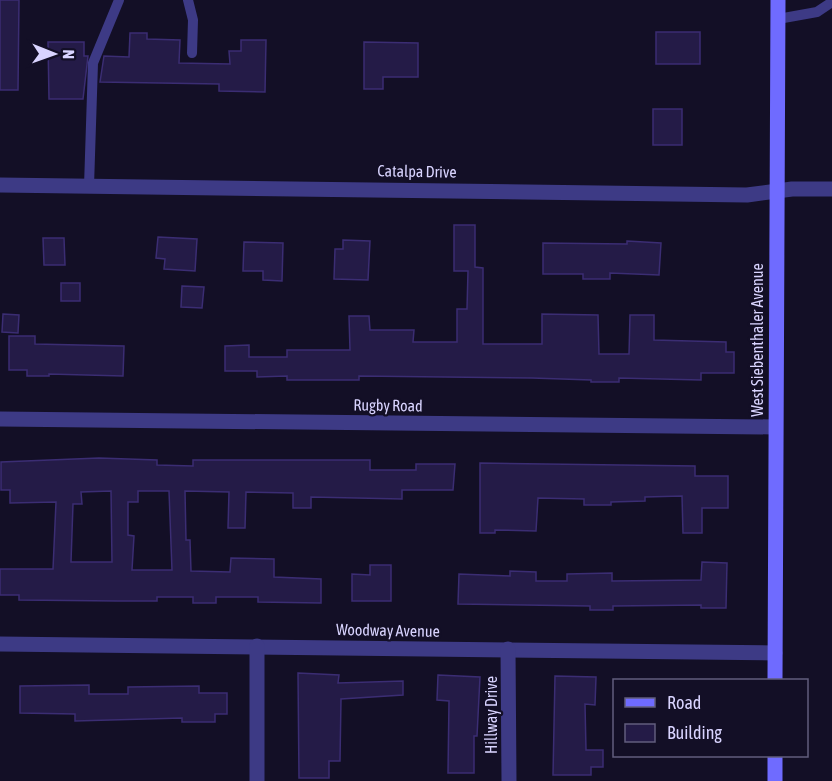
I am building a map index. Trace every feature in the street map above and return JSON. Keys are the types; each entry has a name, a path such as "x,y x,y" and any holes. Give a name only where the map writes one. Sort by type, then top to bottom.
{"main road":[{"name":"West Siebenthaler Avenue","path":"775,679 778,0"},
{"path":"775,757 775,781"}],"street":[{"name":"Catalpa Drive","path":"0,185 747,195 776,191 832,189"},
{"name":"Rugby Road","path":"0,419 776,427"},
{"name":"Woodway Avenue","path":"0,644 775,653"},
{"path":"257,781 258,646"},
{"name":"Hillway Drive","path":"508,649 509,781"}],"lane":[{"path":"89,186 93,63 119,0"},
{"path":"188,0 193,20 192,53"},
{"path":"778,19 817,12 832,2"}],"building":[{"path":"0,0 19,0 18,90 0,90"},
{"path":"656,32 700,32 700,64 656,64"},
{"path":"130,33 147,33 147,39 180,40 179,63 230,64 229,51 241,51 241,40 266,40 265,92 219,91 219,84 100,82 104,56 129,57"},
{"path":"48,42 84,42 84,56 88,56 83,99 49,99"},
{"path":"364,42 418,43 418,77 383,77 383,89 364,89"},
{"path":"653,109 682,109 682,145 653,145"},
{"path":"454,225 475,225 475,267 483,268 483,344 542,344 542,314 598,315 599,354 629,354 630,315 654,315 654,340 726,342 726,352 734,352 734,373 701,373 701,380 619,378 619,382 591,382 591,380 532,378 359,376 359,380 287,380 287,376 257,377 257,371 225,371 225,346 249,345 249,357 287,357 287,350 350,350 349,316 369,316 370,330 414,330 413,342 457,342 457,309 467,309 468,271 454,271"},
{"path":"158,237 197,239 195,271 164,269 165,259 156,258"},
{"path":"43,238 64,238 65,265 44,265"},
{"path":"343,240 370,241 368,280 334,279 335,249 343,249"},
{"path":"627,241 661,243 659,275 610,273 610,279 583,279 583,274 543,274 543,243 627,244"},
{"path":"244,242 283,243 282,281 263,280 263,271 243,271"},
{"path":"61,283 80,283 80,301 61,301"},
{"path":"182,286 204,287 202,308 181,307"},
{"path":"3,314 19,315 18,333 2,332"},
{"path":"9,336 35,336 35,344 124,346 123,376 49,374 49,376 27,376 27,370 9,370"},
{"path":"99,458 157,460 157,465 193,466 193,460 370,460 370,470 416,470 416,464 455,464 453,490 402,490 402,499 311,497 311,508 293,508 293,493 246,492 245,528 228,528 229,492 185,491 186,540 190,540 191,571 230,572 231,558 274,559 274,577 321,579 321,603 258,602 258,597 216,597 216,603 193,603 193,597 157,597 157,601 19,600 19,595 0,595 0,569 53,569 56,502 10,503 10,490 1,490 1,462","holes":["111,491 112,562 71,562 73,504 82,504 81,492","138,491 169,491 172,570 132,570 134,536 128,535 128,502 138,502"]},
{"path":"480,463 695,466 695,476 728,476 728,508 702,508 702,533 683,533 682,496 645,497 645,501 611,502 611,505 584,505 584,499 538,498 536,531 495,530 495,533 480,533"},
{"path":"702,562 727,563 726,608 701,608 701,605 613,606 613,610 590,610 590,606 458,604 459,574 510,576 510,571 536,572 536,581 567,581 567,574 612,573 612,581 701,580"},
{"path":"370,565 391,565 391,601 352,601 352,574 370,575"},
{"path":"298,673 339,675 338,683 403,681 403,695 341,699 340,761 329,761 329,778 299,778"},
{"path":"438,675 480,677 477,736 474,736 474,773 448,773 449,701 437,700"},
{"path":"555,676 596,677 595,705 585,704 586,750 603,750 603,767 591,767 591,775 553,775"},
{"path":"89,685 89,694 128,694 128,687 199,686 199,693 227,693 227,714 215,714 215,722 182,722 182,718 75,721 75,714 20,713 20,686"}]}
